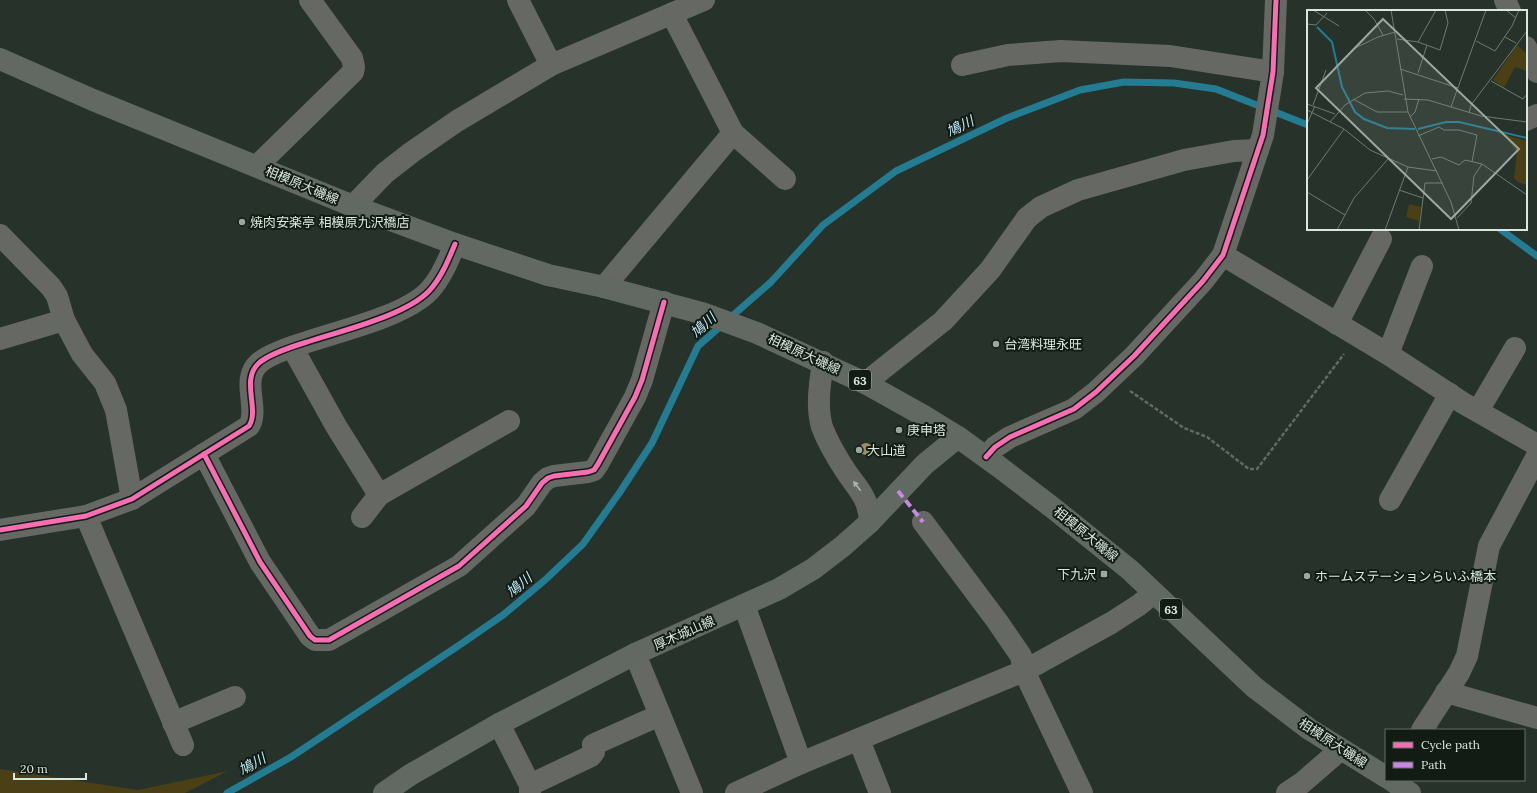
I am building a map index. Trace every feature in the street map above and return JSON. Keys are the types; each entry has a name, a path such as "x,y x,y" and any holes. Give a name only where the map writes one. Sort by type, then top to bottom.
{"main road":[{"name":"相模原大磯線","path":"0,58 93,100 353,206 455,244 548,275 604,287 705,314 757,333 865,383 958,437 986,457 1106,550 1254,687 1340,750 1385,776"},
{"name":"厚木城山線","path":"384,793 410,775 498,724 635,654 778,589 813,569 843,546 870,522 925,464 958,437"},
{"path":"1392,781 1410,793"}],"street":[{"path":"257,166 353,72 354,67 352,58 310,0"},
{"path":"518,0 551,66"},
{"path":"353,206 385,173 412,152 457,121 551,66 704,0"},
{"path":"986,457 995,447 1010,437 1074,409 1112,379 1204,281 1222,254 1260,143 1272,82 1276,0"},
{"path":"1505,0 1510,10"},
{"path":"673,13 677,24 732,133 785,179"},
{"path":"1527,49 1537,72"},
{"path":"962,65 1008,55 1061,51 1170,56 1272,82"},
{"path":"1527,120 1537,115"},
{"path":"604,287 732,133"},
{"path":"865,383 943,321 990,270 1027,218 1040,207 1078,190 1184,160 1234,151 1260,143"},
{"path":"0,235 52,287 57,296 64,320 82,354 105,383 116,410 132,499"},
{"path":"1337,324 1381,239"},
{"path":"0,530 86,516 132,499 249,426 252,416 251,380 255,367 263,360 292,347 392,314 410,305 428,292 436,282 455,244"},
{"path":"1222,254 1388,354 1478,411 1537,445"},
{"path":"1388,354 1422,266"},
{"path":"204,454 260,562 310,636 315,640 329,640 459,566 526,506 542,483 548,478 594,470 635,398 642,380 664,302"},
{"path":"0,339 64,320"},
{"path":"292,347 336,426 379,495"},
{"path":"1478,411 1515,348"},
{"path":"822,362 819,403 822,426 835,454 865,498 870,522"},
{"path":"1390,500 1450,394"},
{"path":"362,517 379,495 509,421"},
{"path":"1423,729 1459,672 1467,656 1489,546 1537,456"},
{"path":"86,516 183,746"},
{"path":"923,522 997,621 1021,656 1024,671 1082,793"},
{"path":"741,792 801,764 1024,671 1111,623 1139,605 1154,593"},
{"path":"744,605 801,764"},
{"path":"635,654 692,793"},
{"path":"1446,692 1537,718"},
{"path":"173,723 235,697"},
{"path":"498,724 530,789 590,756 594,752 593,745 660,715"},
{"path":"859,740 880,793"},
{"path":"1287,793 1302,783 1340,750"}],"path":[{"path":"1112,379 1184,428 1207,437 1249,469 1254,470 1257,469 1358,336"}],"shaded area":[{"path":"0,769 138,790 228,771 185,793 0,793"}],"waterway":[{"name":"鳩川","path":"227,793 291,757 461,644 503,615 545,580 583,544 620,492 652,443 698,346 771,282 823,225 896,171 1007,118 1080,90 1124,82 1174,83 1216,89 1307,125"},
{"name":"鳩川","path":"1501,230 1537,256"}],"marked path":[{"path":"898,491 923,522"}],"cycle path":[{"path":"986,457 995,447 1010,437 1074,409 1096,392 1134,356 1203,281 1223,255 1263,135 1273,72 1276,0"},
{"path":"0,530 86,516 132,499 249,426 253,411 250,386 251,378 259,363 275,353 371,322 404,308 418,300 429,291 441,275 455,244"},
{"path":"204,454 260,562 310,636 315,640 329,640 459,566 526,506 542,483 548,478 594,470 635,397 642,380 664,302"}],"place":[{"name":"焼肉安楽亭 相模原九沢橋店","path":"242,222"},
{"name":"台湾料理永旺","path":"996,344"},
{"name":"庚申塔","path":"899,430"},
{"name":"大山道","path":"859,450"},
{"name":"下九沢","path":"1104,574"},
{"name":"ホームステーションらいふ橋本","path":"1307,576"}]}
